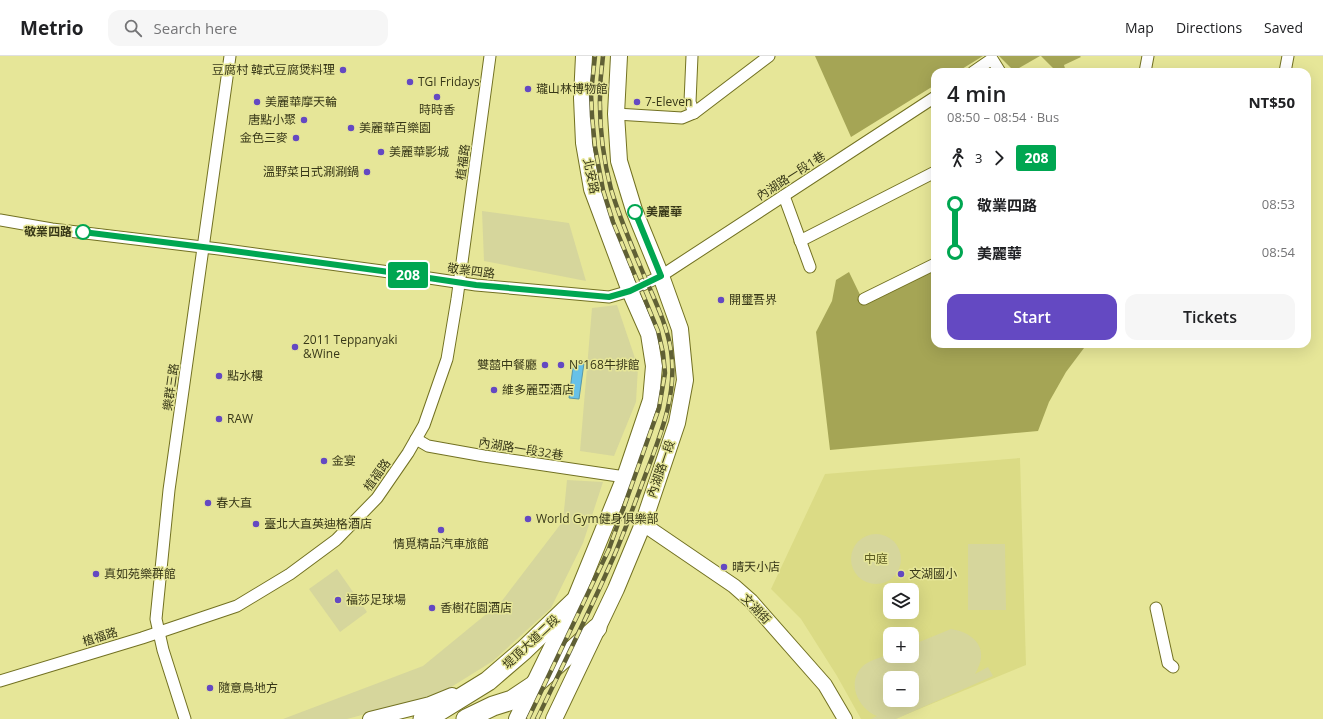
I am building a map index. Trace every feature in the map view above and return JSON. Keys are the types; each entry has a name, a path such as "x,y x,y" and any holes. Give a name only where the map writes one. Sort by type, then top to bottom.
{"highway":[{"name":"堤頂大道二段","path":"423,719 428,718 488,681 524,650 574,602"},
{"path":"466,719 493,706 512,700 533,686 597,628"}],"main road":[{"name":"北安路","path":"584,56 582,98 584,143 592,189 630,291"},
{"path":"619,56 616,114 619,161 634,210 661,276"},
{"name":"內湖路一段","path":"554,719 616,589 643,524 677,423 685,380 680,329 661,276"},
{"path":"517,719 574,602 624,477 651,400 654,366 649,334 630,291"}],"street":[{"name":"樂群三路","path":"184,719 156,619 169,490 230,56"},
{"name":"植福路","path":"0,681 142,638 237,606 290,574 336,540 377,498 408,453 424,425 447,358 459,283 490,56"},
{"path":"692,56 690,102 694,112"},
{"path":"616,114 682,118 694,112 770,56"},
{"path":"1146,68 1148,56"},
{"path":"1286,68 1288,56"},
{"path":"979,68 992,59 998,68"},
{"name":"內湖路一段1巷","path":"630,291 661,276 931,100"},
{"path":"800,241 931,174"},
{"path":"784,196 810,267"},
{"name":"敬業四路","path":"0,220 52,229 204,247 459,283 609,297 630,291"},
{"path":"864,300 931,266"},
{"name":"內湖路一段32巷","path":"416,439 428,446 624,477"},
{"name":"文湖街","path":"643,524 734,586 751,601 825,685 845,719"},
{"path":"1156,608 1168,663 1173,667"},
{"name":"堤頂大道二段","path":"370,719 430,704 488,681"},
{"path":"489,719 512,700"}],"shaded area":[{"path":"815,56 983,56 964,68 931,68 931,87 851,137"},
{"path":"999,56 1040,56 1019,68 1011,68"},
{"path":"1041,56 1081,57 1064,65 1065,68 1053,68"},
{"path":"931,270 931,348 1084,348 1066,372 1049,402 1038,431 830,450 816,332 832,301 836,280 849,272 864,303"},
{"name":"文湖國小","path":"1020,458 1026,665 895,719 861,719 837,676 801,619 771,589 825,474"}],"green space":[{"path":"482,211 569,223 586,281 484,261"},
{"path":"617,305 638,367 636,402 614,456 580,451 592,308"},
{"path":"567,480 603,482 583,543 551,608 493,661 440,694 347,719 283,719 423,666 501,602 563,521"},
{"name":"中庭","path":"871,534 881,534 890,538 897,545 901,554 901,564 897,573 890,580 881,584 871,584 862,580 855,573 851,564 851,554 855,545 862,538"},
{"path":"968,544 1005,544 1006,610 968,610"},
{"name":"福莎足球場","path":"337,569 367,612 340,632 309,589"},
{"path":"951,629 967,634 978,644 981,650 981,657 975,674 988,667 993,676 896,719 871,719 877,716 864,707 860,701 856,694 855,679 858,671 864,665 883,657 883,663 919,663 919,642"}],"water":[{"path":"584,363 579,399 569,398 573,367 577,364"}],"railway":[{"path":"528,719 609,549 659,408 665,373 663,353 658,331 613,222 603,190 595,147 592,116 591,93 595,56"},
{"path":"537,719 596,597 614,556 660,435 672,385 671,351 666,330 659,309 621,219 607,173 602,140 600,106 603,56"}],"bus line":[{"name":"208","path":"83,232 219,249 476,285 609,297 630,291 661,276 635,212"}],"place":[{"name":"豆腐村 韓式豆腐煲料理","path":"343,70"},
{"name":"TGI Fridays","path":"410,82"},
{"name":"瓏山林博物館","path":"528,89"},
{"name":"時時香","path":"437,97"},
{"name":"美麗華摩天輪","path":"257,102"},
{"name":"7-Eleven","path":"637,102"},
{"name":"唐點小聚","path":"304,120"},
{"name":"美麗華百樂園","path":"351,128"},
{"name":"金色三麥","path":"296,138"},
{"name":"美麗華影城","path":"381,152"},
{"name":"溫野菜日式涮涮鍋","path":"367,172"},
{"name":"美麗華","path":"635,212"},
{"name":"敬業四路","path":"83,232"},
{"name":"開璽吾界","path":"721,300"},
{"name":"2011 Teppanyaki &Wine","path":"295,347"},
{"name":"雙囍中餐廳","path":"545,365"},
{"name":"N°168牛排館","path":"561,365"},
{"name":"點水樓","path":"219,376"},
{"name":"維多麗亞酒店","path":"494,390"},
{"name":"RAW","path":"219,419"},
{"name":"金宴","path":"324,461"},
{"name":"春大直","path":"208,503"},
{"name":"World Gym健身俱樂部","path":"528,519"},
{"name":"臺北大直英迪格酒店","path":"256,524"},
{"name":"情覓精品汽車旅館","path":"441,530"},
{"name":"晴天小店","path":"724,567"},
{"name":"真如苑樂群館","path":"96,574"},
{"name":"文湖國小","path":"901,574"},
{"name":"福莎足球場","path":"338,600"},
{"name":"香樹花園酒店","path":"432,608"},
{"name":"隨意鳥地方","path":"210,688"}]}
